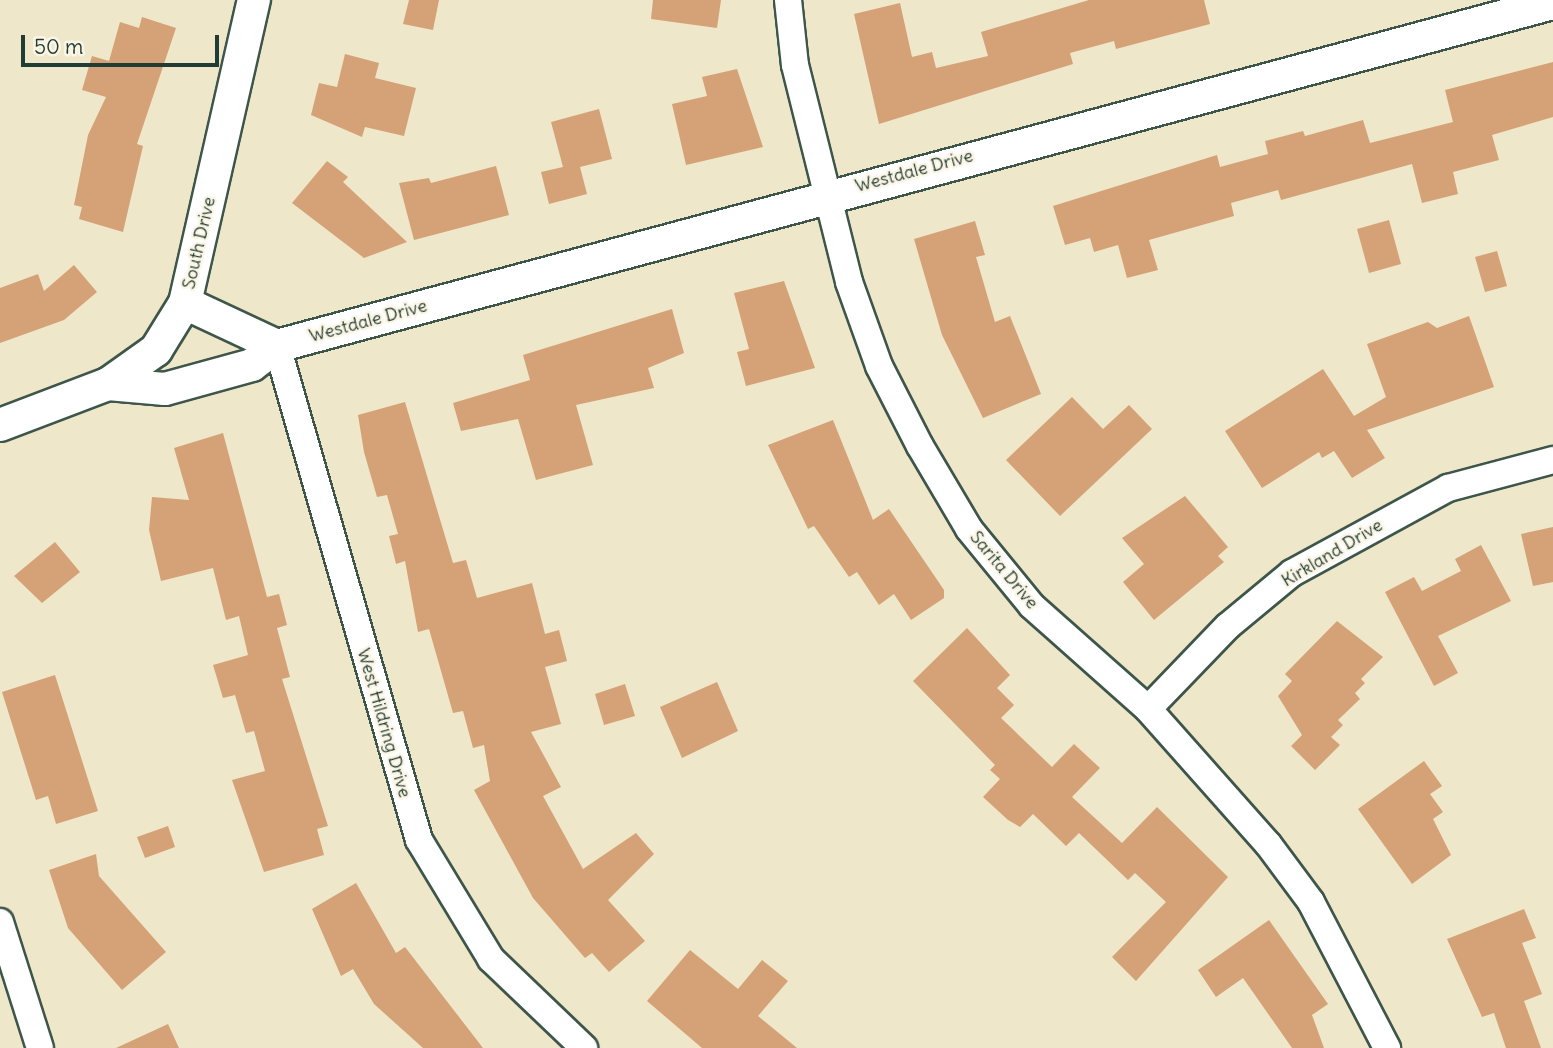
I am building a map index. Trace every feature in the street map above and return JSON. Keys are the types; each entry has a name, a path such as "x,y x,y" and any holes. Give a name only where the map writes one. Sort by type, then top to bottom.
{"street":[{"name":"South Drive","path":"0,425 108,384 156,350 185,303 254,0"},
{"name":"Sarita Drive","path":"788,0 824,195 880,366 969,529 1032,606 1148,709 1311,902 1387,1048"},
{"name":"Westdale Drive","path":"108,384 165,389 252,365 277,346 824,195 1553,3"},
{"path":"185,303 277,346"},
{"name":"West Hildring Drive","path":"277,346 419,840 491,959 584,1048"},
{"name":"Kirkland Drive","path":"1148,709 1228,626 1292,573 1448,488 1553,460"},
{"path":"0,922 40,1048"}],"building":[{"path":"409,0 439,0 433,30 403,24"},
{"path":"653,0 721,0 717,28 651,19"},
{"path":"1089,0 1204,0 1210,24 1116,49 1114,41 1070,53 1073,64 879,124 854,14 900,3 912,57 932,52 936,68 988,56 981,32"},
{"path":"142,17 176,28 137,144 143,146 123,232 79,219 82,207 74,205 88,135 106,97 82,90 92,56 109,61 120,22 139,28"},
{"path":"345,54 379,63 375,78 416,88 404,136 365,127 362,137 311,115 319,83 337,87"},
{"path":"1553,62 1553,117 1492,135 1499,160 1453,172 1458,194 1422,203 1412,164 1281,200 1278,190 1231,203 1234,216 1149,240 1158,270 1127,278 1118,245 1094,252 1090,238 1065,245 1053,206 1217,155 1220,167 1268,154 1265,141 1303,131 1305,136 1363,120 1370,143 1453,122 1445,90"},
{"path":"737,69 763,147 686,165 672,104 707,96 702,77"},
{"path":"599,109 612,159 580,167 587,194 549,204 541,172 563,167 551,122"},
{"path":"327,161 348,177 343,182 407,242 364,258 292,203"},
{"path":"496,166 509,215 414,240 399,183 429,178 431,183"},
{"path":"1389,220 1401,264 1369,273 1357,229"},
{"path":"975,221 985,255 976,257 995,322 1010,316 1041,394 983,418 942,335 914,239"},
{"path":"1497,251 1507,286 1485,292 1475,257"},
{"path":"74,265 97,292 64,320 0,343 0,288 38,274 44,291"},
{"path":"784,281 815,368 746,386 737,352 749,349 734,293"},
{"path":"672,309 684,353 648,368 654,388 576,405 593,465 536,480 518,419 461,431 453,403 530,380 523,355"},
{"path":"1469,316 1494,387 1367,430 1385,458 1352,478 1334,451 1322,458 1319,452 1262,488 1225,431 1323,369 1354,416 1386,397 1367,344 1428,322 1437,328"},
{"path":"1072,397 1103,429 1129,405 1152,429 1060,516 1006,460"},
{"path":"405,402 453,563 466,560 477,598 532,583 545,634 559,630 567,661 545,667 561,724 531,732 561,787 543,796 583,869 636,833 654,854 608,900 645,941 609,972 592,953 585,958 533,898 474,790 490,781 484,745 473,748 463,711 453,713 429,629 418,632 405,561 396,564 389,536 398,534 387,495 377,497 364,452 358,415"},
{"path":"833,420 873,520 889,509 944,590 944,598 911,620 894,594 879,605 857,572 849,577 814,526 808,529 768,445"},
{"path":"223,433 267,597 279,594 287,625 277,628 290,677 282,679 328,826 317,829 324,855 264,872 232,780 265,771 254,731 246,733 235,695 223,698 213,665 248,655 239,616 226,620 213,568 161,581 149,530 152,497 189,500 174,448"},
{"path":"1185,496 1228,547 1218,556 1224,562 1154,620 1123,582 1144,564 1122,538"},
{"path":"1553,527 1553,582 1533,586 1521,534"},
{"path":"55,542 80,572 42,603 14,576"},
{"path":"1481,545 1511,601 1438,636 1458,673 1434,686 1385,592 1414,577 1422,591 1461,571 1455,559"},
{"path":"1337,621 1383,657 1361,679 1365,683 1355,693 1360,699 1338,720 1343,725 1331,737 1340,745 1315,770 1291,746 1302,735 1278,696 1292,681 1285,674"},
{"path":"967,628 1010,675 997,688 1014,705 1001,718 1052,767 1074,744 1100,768 1072,797 1122,843 1157,807 1228,877 1136,981 1112,957 1166,902 1135,873 1128,880 1079,833 1066,846 1033,814 1020,827 1008,820 983,797 1000,779 990,770 995,765 913,681"},
{"path":"55,675 98,811 56,824 48,796 36,800 2,692"},
{"path":"717,682 738,731 682,758 660,707"},
{"path":"625,684 635,716 604,725 595,694"},
{"path":"1424,761 1442,786 1430,794 1443,812 1433,819 1451,855 1412,884 1358,809"},
{"path":"168,826 175,847 145,858 137,837"},
{"path":"96,854 99,876 166,952 122,990 68,928 49,870"},
{"path":"356,883 396,953 405,947 483,1048 423,1048 374,1004 353,969 341,976 312,909"},
{"path":"1524,909 1536,938 1522,943 1542,994 1524,1001 1541,1048 1506,1048 1494,1013 1482,1017 1447,939"},
{"path":"1269,920 1328,1004 1312,1015 1324,1048 1292,1048 1243,978 1216,997 1198,970"},
{"path":"690,950 738,989 762,960 788,981 758,1016 797,1048 702,1048 647,1001"},
{"path":"168,1024 179,1048 116,1048"}]}
